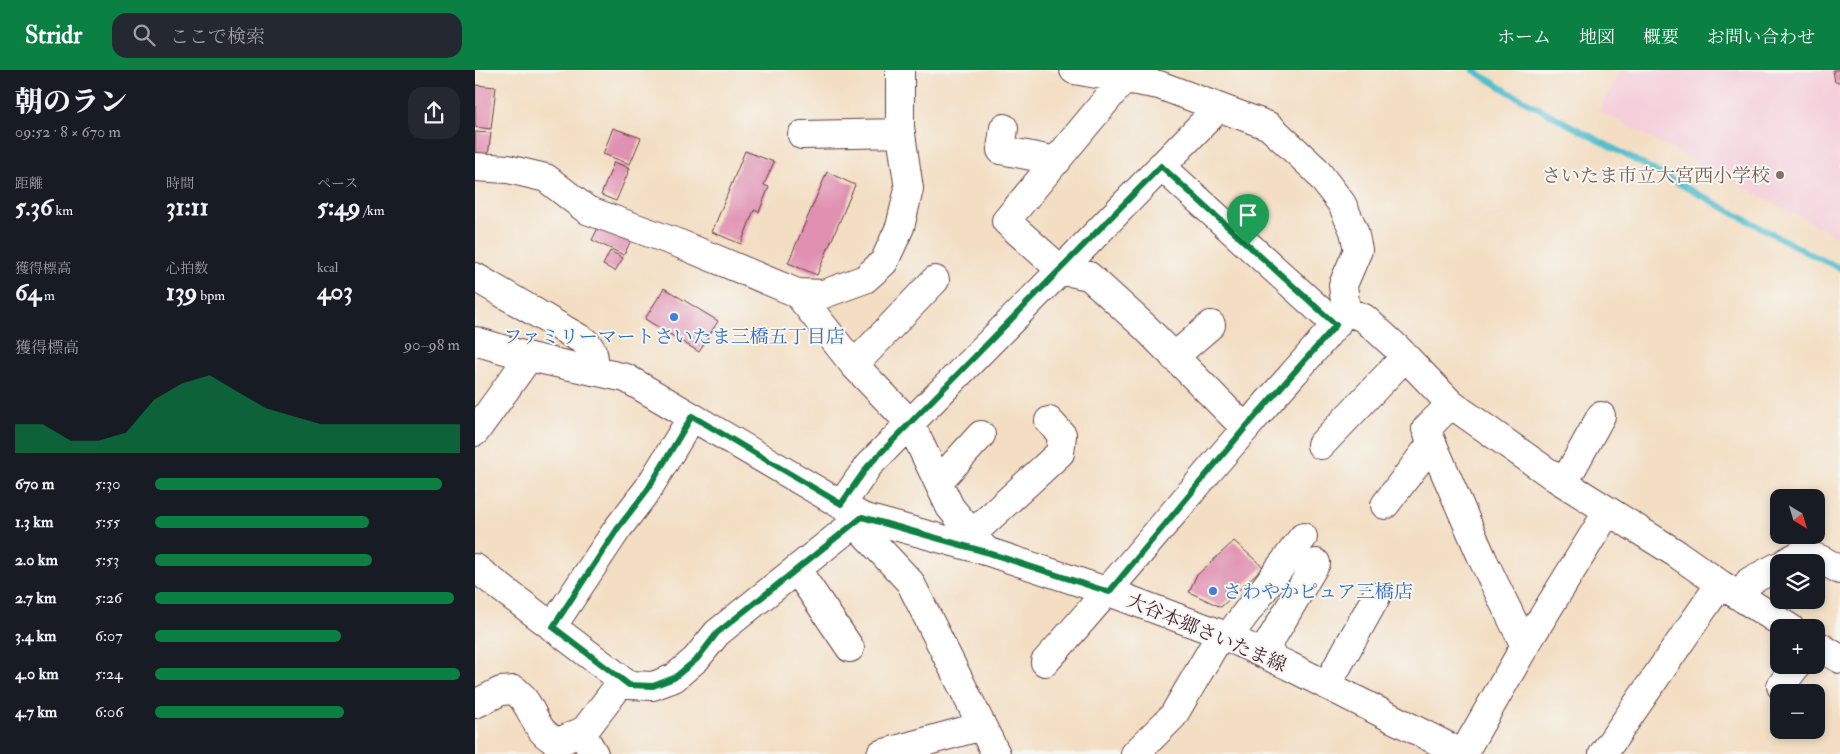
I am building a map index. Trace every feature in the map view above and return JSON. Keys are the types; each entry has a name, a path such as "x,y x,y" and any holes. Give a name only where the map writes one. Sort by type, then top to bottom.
{"street":[{"path":"475,166 509,169 546,178 587,210 680,244 797,293 825,294 843,289 865,279 884,262 901,227 909,189 901,133 900,70"},
{"path":"1045,662 1109,592 1245,428 1341,318 1343,285 1358,250 1354,231 1342,204 1316,170 1269,126 1218,108 1171,80 1159,85 1074,70"},
{"path":"1124,79 1006,221 1061,270 1089,276 1145,327 1245,428"},
{"path":"475,568 629,685 653,686 674,678 697,659 717,633 797,570 852,510 868,466 1218,108"},
{"path":"1004,128 1001,150 1057,161"},
{"path":"803,135 901,133"},
{"path":"1161,166 1341,318 1365,318 1451,404 1564,483 1776,619"},
{"path":"475,277 583,341 591,348 595,355 594,371"},
{"path":"854,365 935,280"},
{"path":"797,293 854,365 910,423 950,507 979,543 1060,453 1062,435 1049,421"},
{"path":"1175,357 1211,325"},
{"name":"大谷本郷さいたま線","path":"475,341 529,358 626,378 852,510 979,543 1225,635 1463,754"},
{"path":"1321,445 1405,357"},
{"path":"475,432 529,358"},
{"path":"1451,404 1425,429 1484,562 1525,646 1520,654"},
{"path":"553,627 618,528 648,489 692,416"},
{"path":"1564,483 1601,416"},
{"path":"938,482 981,435"},
{"path":"1385,505 1432,443"},
{"path":"852,510 865,534 910,582 996,754"},
{"path":"1463,754 1520,654 1609,511"},
{"path":"1135,754 1173,716 1225,635 1303,537"},
{"path":"1263,653 1316,562"},
{"path":"1825,562 1840,570"},
{"path":"797,570 850,648"},
{"path":"1603,754 1731,591 1770,571"},
{"path":"1327,685 1376,597"},
{"path":"1825,650 1840,659"},
{"path":"1783,684 1790,674"},
{"path":"475,704 501,691 515,690 523,696 540,729 549,738 559,742 588,743 585,730 623,680"},
{"path":"881,754 982,726"}],"shaded area":[{"name":"さいたま市立大宮西小学校","path":"1622,70 1840,70 1840,238 1599,111"}],"building":[{"path":"1833,70 1840,70 1840,82 1835,82"},
{"path":"475,85 496,87 491,129 475,127"},
{"path":"613,128 641,138 630,164 603,154"},
{"path":"475,132 491,133 488,156 475,155"},
{"path":"745,151 774,162 764,185 769,187 759,212 754,210 741,244 712,232"},
{"path":"614,162 630,168 616,201 601,195"},
{"path":"827,172 855,185 817,275 788,263"},
{"path":"602,220 633,236 624,255 592,240"},
{"path":"610,251 623,258 615,271 603,265"},
{"path":"664,288 718,321 699,352 645,319"},
{"path":"1234,541 1263,567 1221,607 1189,592 1196,576"}],"waterway":[{"path":"1473,70 1512,94 1812,255 1840,268"}],"place":[{"name":"さいたま市立大宮西小学校","path":"1780,175"},
{"name":"ファミリーマートさいたま三橋五丁目店","path":"674,317"},
{"name":"さわやかピュア三橋店","path":"1213,591"}],"route":[{"path":"1161,166 1248,245 1336,325 1245,428 1109,592 986,552 862,517 717,633 697,659 674,678 653,686 629,685 553,627 618,528 648,489 692,416 841,504 868,466 1161,166"}]}
